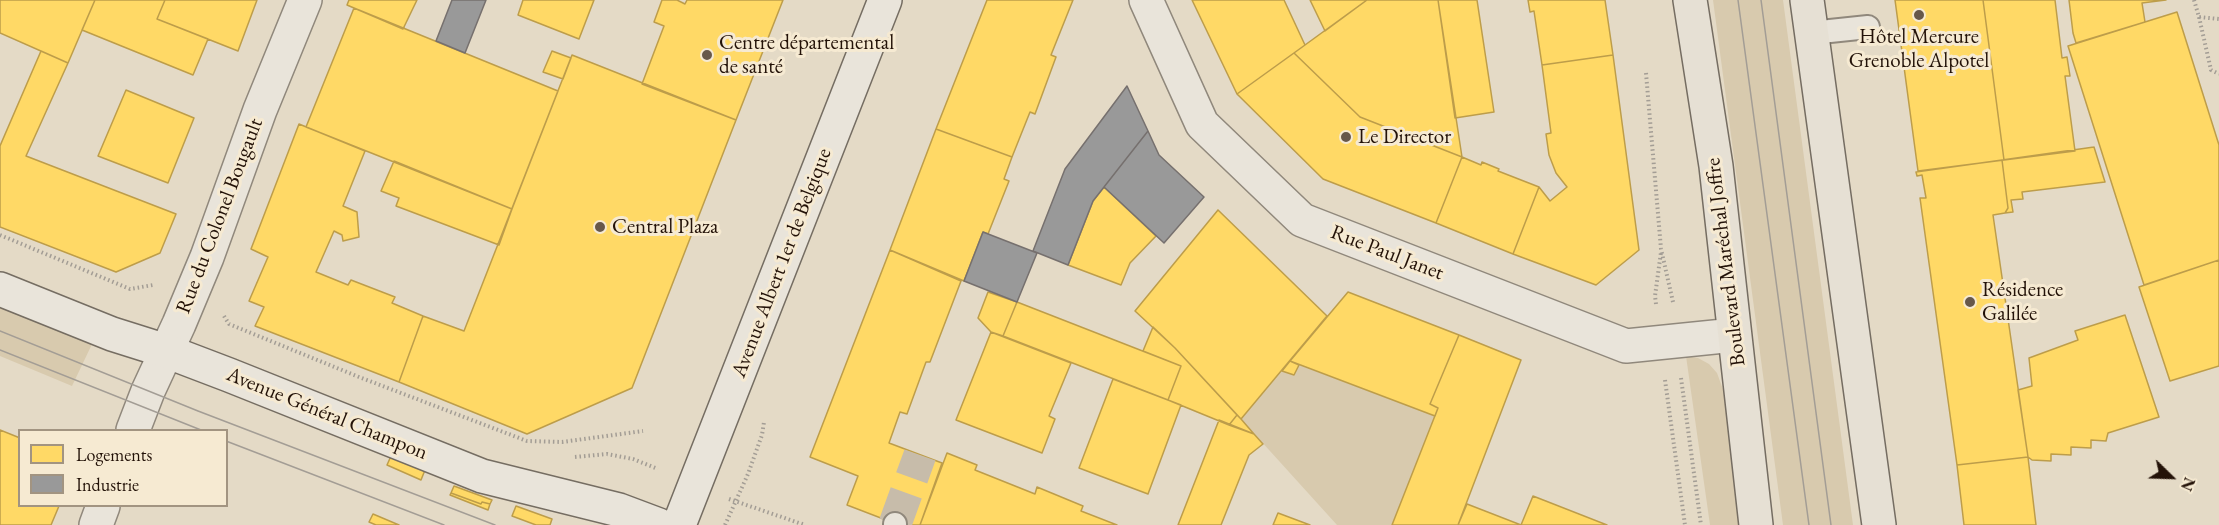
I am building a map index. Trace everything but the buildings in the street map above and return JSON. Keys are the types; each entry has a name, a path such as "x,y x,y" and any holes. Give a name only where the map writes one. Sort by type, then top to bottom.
{"main road":[{"name":"Rue du Colonel Bougault","path":"133,429 207,257 260,110 305,0"},
{"name":"Avenue Albert 1er de Belgique","path":"679,525 885,0"},
{"name":"Rue Paul Janet","path":"1146,0 1202,124 1302,220 1626,346 1734,335"},
{"name":"Boulevard Maréchal Joffre","path":"1690,0 1716,166 1756,525"},
{"path":"1807,0 1879,525"},
{"name":"Avenue Général Champon","path":"0,289 112,334 166,351 482,476 619,510 659,525"},
{"path":"96,525 103,507"}],"lane":[{"path":"1811,33 1868,27"}],"path":[{"path":"2194,0 2211,70 2219,74"},
{"path":"2199,17 2219,19"},
{"path":"1646,74 1661,249 1671,292 1669,341 1685,525"},
{"path":"0,236 130,289 162,284"},
{"path":"1661,249 1655,296 1669,341 1701,525"},
{"path":"230,324 359,377 527,441 562,442 643,431"}],"shaded area":[{"path":"1713,0 1783,0 1853,525 1783,525"},
{"path":"0,305 93,342 72,386 0,356"},
{"path":"1686,356 1698,358 1709,364 1717,373 1725,395 1740,525 1710,525"},
{"path":"1299,365 1435,416 1392,525 1337,525 1241,419 1282,371 1294,375"}],"tunnel":[{"path":"895,524 920,455"}],"tram line":[{"path":"1738,0 1809,525"},
{"path":"1761,0 1831,525"},
{"path":"0,331 198,411 495,525"},
{"path":"0,350 198,429"},
{"path":"228,442 444,525"}],"place":[{"name":"Hôtel Mercure Grenoble Alpotel","path":"1919,15"},
{"name":"Centre départemental de santé","path":"707,55"},
{"name":"Le Director","path":"1346,137"},
{"name":"Central Plaza","path":"600,227"},
{"name":"Résidence Galilée","path":"1970,302"}]}
